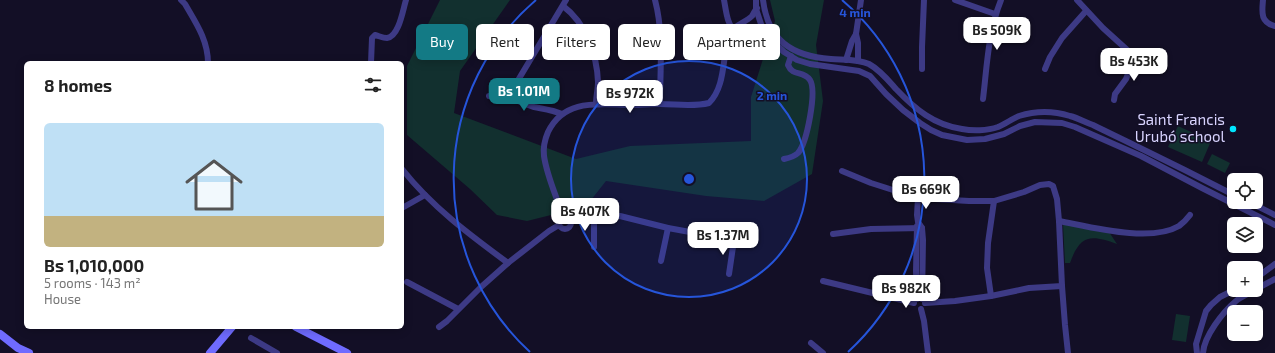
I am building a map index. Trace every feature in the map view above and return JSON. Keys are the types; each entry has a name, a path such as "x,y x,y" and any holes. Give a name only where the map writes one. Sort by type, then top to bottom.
{"street":[{"path":"181,0 185,4 204,38 208,52 208,61"},
{"path":"371,61 372,38 375,36 390,38 394,35 406,0"},
{"path":"655,0 659,15 660,35 660,104"},
{"path":"724,0 730,24"},
{"path":"756,0 756,9 761,24"},
{"path":"846,60 856,34 861,0"},
{"path":"922,69 924,0"},
{"path":"955,0 995,14"},
{"path":"983,99 988,45 995,14 1001,0"},
{"path":"1077,0 1103,28 1135,57 1126,79 1115,94 1114,100"},
{"path":"1263,0 1261,14 1269,24 1275,26"},
{"path":"740,24 751,16 763,2"},
{"path":"763,2 769,24"},
{"path":"565,3 569,11 579,22 592,48 596,64 598,83 596,104"},
{"path":"508,97 565,3"},
{"path":"1045,70 1050,56 1062,38 1086,11"},
{"path":"856,34 858,43 858,62"},
{"path":"780,39 790,48 803,55 846,60 870,65 932,120 944,125 962,130 978,130 997,127 1020,116 1043,112 1058,112 1073,116 1114,135 1227,192"},
{"path":"780,48 791,56 810,64 858,71 870,76 890,98 914,119 942,135 967,140 985,139 1004,134 1020,126 1036,122 1062,122 1140,156 1275,225"},
{"path":"784,159 798,154 802,148 806,138 812,101 811,82 807,76 790,70 788,65 791,56"},
{"path":"563,217 544,155 546,138 554,122 562,114 574,108 596,104 696,105 709,103 716,94 725,60"},
{"path":"890,98 899,92"},
{"path":"489,96 499,95 508,97 562,114"},
{"path":"900,107 907,99"},
{"path":"1084,131 1088,123"},
{"path":"404,171 425,195 446,215 508,264"},
{"path":"842,171 871,183 918,198 994,201 1040,185 1049,184 1053,186 1056,191 1059,221 1062,286 1068,353"},
{"path":"404,207 425,195"},
{"path":"918,198 917,216 923,240 919,301 924,307 921,309 928,353"},
{"path":"991,296 987,268 988,243 994,201"},
{"path":"1263,209 1275,215"},
{"path":"563,217 568,218 571,221 602,215 620,216 668,228 744,241"},
{"path":"1059,221 1134,233 1148,233 1162,232 1171,229 1180,225 1190,215"},
{"path":"594,216 594,247"},
{"path":"559,225 559,220 563,217"},
{"path":"559,225 562,229 567,229 570,226 571,221"},
{"path":"439,327 508,264 549,231 559,225"},
{"path":"833,234 870,229 919,226"},
{"path":"660,261 668,228"},
{"path":"728,274 734,240"},
{"path":"1263,273 1275,264"},
{"path":"1263,286 1275,279"},
{"path":"823,281 919,301 955,302 1029,288 1062,286"},
{"path":"407,282 458,309"},
{"path":"1197,353 1196,344 1206,311 1220,297 1227,294"},
{"path":"1203,353 1207,338 1226,311 1236,301 1243,297"},
{"path":"210,353 230,329"},
{"path":"300,329 347,353"},
{"path":"0,334 18,348 28,353"},
{"path":"251,338 267,351 277,353"},
{"path":"811,343 823,353"}],"green space":[{"path":"440,0 510,0 493,24 476,24 476,48 468,60 468,24 428,24"},
{"path":"770,0 824,0 816,45 823,101 812,174 764,201 706,196 606,181 591,200 571,210 527,221 497,215 470,189 407,135 407,66 416,48 416,60 468,60 460,71 454,113 576,159 630,146 751,141 751,97 763,60 780,60 780,24 774,24 775,21"},
{"path":"1178,126 1211,141 1202,162 1168,147"},
{"path":"1212,154 1230,163 1225,173 1207,164"},
{"path":"1063,224 1109,232 1117,244 1100,239 1087,239 1078,247 1070,263 1065,263"},
{"path":"1176,314 1190,316 1186,342 1172,340"}],"place":[{"name":"Saint Francis Urubó school","path":"1233,129"}]}
